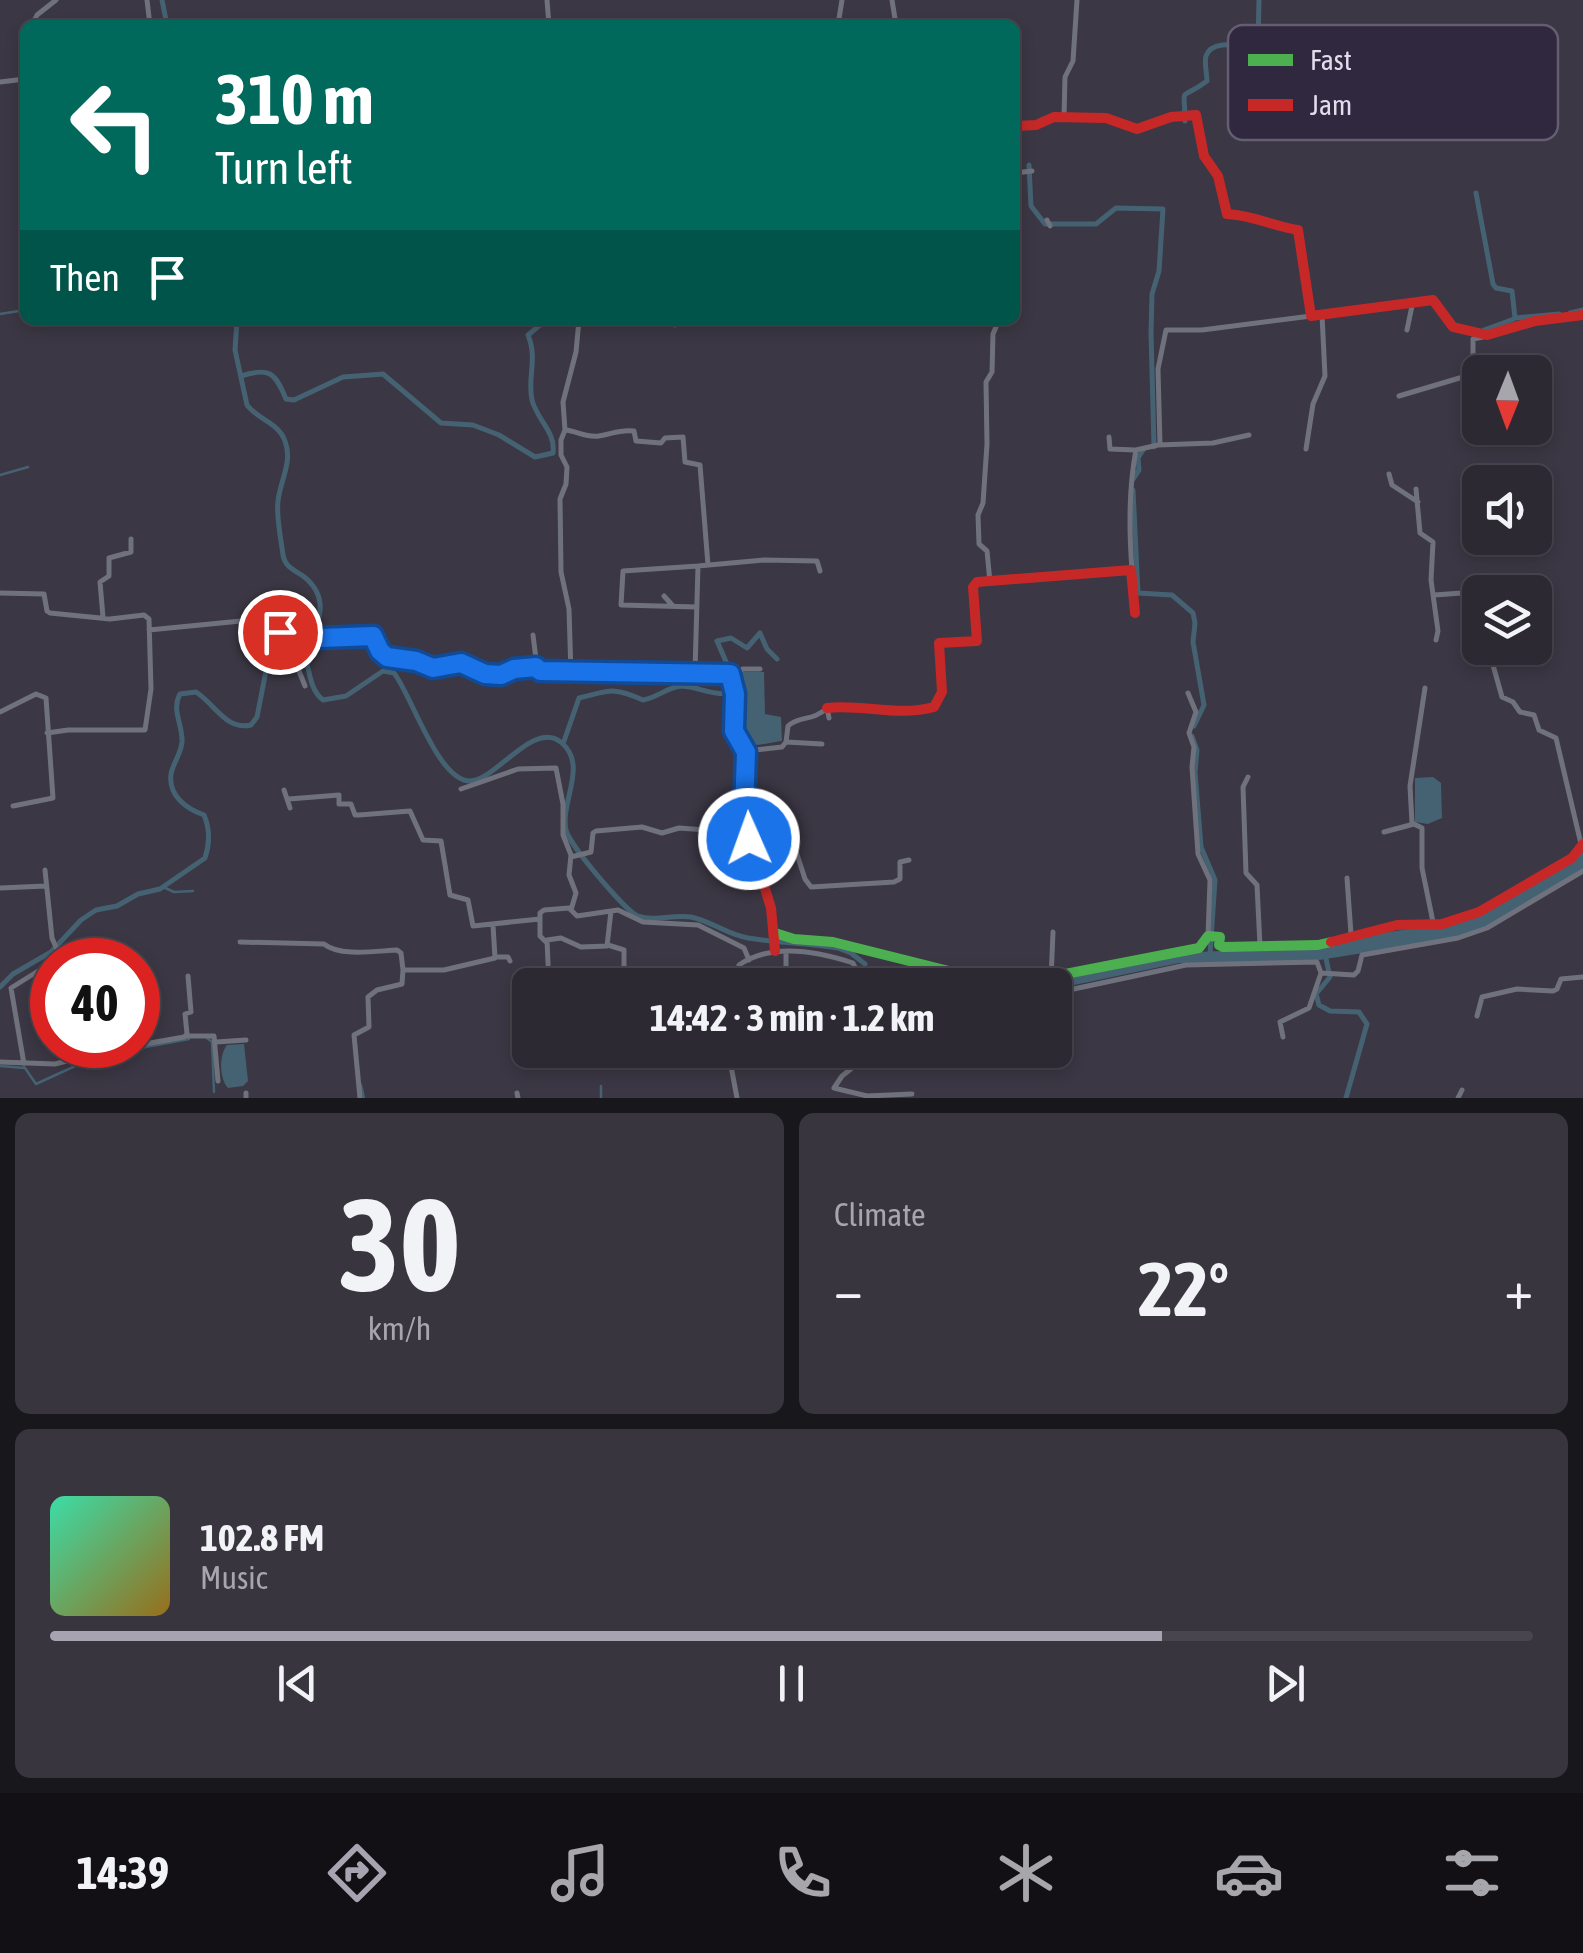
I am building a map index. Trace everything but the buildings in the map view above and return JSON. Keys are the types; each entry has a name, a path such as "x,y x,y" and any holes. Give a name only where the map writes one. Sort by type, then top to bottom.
{"street":[{"path":"35,20 56,0"},
{"path":"1064,118 1077,0"},
{"path":"1020,125 1064,118 1106,118 1137,129 1186,115 1197,118 1202,151 1211,172 1218,176 1226,214 1248,215 1267,225 1298,230 1317,316 1325,376 1313,404 1306,449"},
{"path":"1020,174 1029,171"},
{"path":"1159,445 1158,369 1166,330 1202,330 1433,300 1453,327 1486,334"},
{"path":"1407,330 1413,301"},
{"path":"1399,396 1472,374 1473,339 1534,320 1583,315"},
{"path":"570,674 569,610 561,572 560,499 566,484 566,467 561,440 565,430 563,402 579,325"},
{"path":"990,582 987,551 979,544 978,515 983,502 987,444 986,382 992,372 997,325"},
{"path":"565,430 584,436 604,436 623,429 634,431 636,441 661,443 664,438 683,437 685,462 700,465 708,565"},
{"path":"1109,436 1110,449 1135,450 1159,445 1213,444 1249,435"},
{"path":"1135,450 1135,470 1128,485 1135,613"},
{"path":"1390,474 1392,485 1418,502"},
{"path":"1416,489 1419,532 1432,541 1436,640"},
{"path":"103,617 100,582 110,576 109,558 131,552 131,539"},
{"path":"697,607 621,605 623,571 764,560 817,561 820,571"},
{"path":"695,674 698,566"},
{"path":"746,752 782,748 789,723 854,704 919,712 934,707 942,692 939,643 978,641 974,585 1052,574 1132,570"},
{"path":"0,592 44,594 46,611 50,613 146,615 151,689 145,730 47,733"},
{"path":"1188,693 1196,712 1188,737 1194,747 1197,848 1210,884 1212,936 1223,948 1318,945 1397,925 1434,925 1468,916 1510,896 1576,854 1582,844 1556,738 1538,730 1534,714 1520,712 1514,702 1502,697 1491,658 1478,652 1462,593 1434,595"},
{"path":"664,596 673,606"},
{"path":"148,630 251,620 257,640 280,632 373,636 387,657 433,668 461,663 485,674 501,675 536,667"},
{"path":"294,632 302,640 299,671 306,686"},
{"path":"533,635 536,667 540,671 732,675 743,669 760,669"},
{"path":"732,675 734,731 746,752 746,827 771,908 783,968"},
{"path":"1414,824 1410,786 1425,688"},
{"path":"0,712 41,693 47,702 52,798 13,806"},
{"path":"786,742 822,744"},
{"path":"461,790 518,769 556,768 563,804 563,835 571,857 569,876 576,893 571,910"},
{"path":"1248,777 1242,787 1246,873 1257,885 1260,947"},
{"path":"284,790 290,808"},
{"path":"290,799 339,795 339,804 351,804 355,815 410,811 422,840 441,841 450,895 468,900 474,926 540,919"},
{"path":"1384,832 1414,824 1422,828 1422,868 1434,925"},
{"path":"571,857 591,852 596,831 642,827 662,833 679,828 746,827 791,836 811,886 894,882 900,878 900,862 910,860"},
{"path":"24,1064 12,986 43,968 58,950 46,870"},
{"path":"1323,973 1356,974 1364,954 1458,938 1487,928 1583,871"},
{"path":"1347,878 1351,934"},
{"path":"0,888 46,886"},
{"path":"548,968 546,942 540,936 544,910 571,910 577,916 620,910 643,922 707,928 744,948 749,960"},
{"path":"608,945 611,911"},
{"path":"493,926 495,956"},
{"path":"1051,968 1053,932"},
{"path":"1072,974 1199,948 1212,936"},
{"path":"546,942 561,938 581,947 608,945 624,950 624,968"},
{"path":"240,942 324,944 332,950 401,953 402,984 377,990 368,997 369,1028 354,1036 360,1098"},
{"path":"739,968 778,945 833,942 939,968"},
{"path":"778,945 823,954 853,963 856,968"},
{"path":"403,970 444,970 495,956 508,957 510,961"},
{"path":"1072,989 1195,964 1317,962 1323,973"},
{"path":"1282,1037 1280,1022 1309,1008 1323,973"},
{"path":"187,1036 188,976"},
{"path":"1477,1016 1482,997 1517,989 1553,991 1561,979 1583,977"},
{"path":"0,1062 64,1062 105,1050 212,1035 216,1042 218,1082"},
{"path":"216,1042 246,1040"},
{"path":"731,1068 737,1098"},
{"path":"852,1068 834,1088 867,1096 912,1094"},
{"path":"1458,1098 1462,1090"}],"water":[{"path":"739,672 764,672 765,714 781,717 782,741 755,745 743,740 737,711"},
{"path":"1433,777 1441,783 1442,818 1428,824 1415,822 1415,778"},
{"path":"1583,852 1583,872 1482,929 1445,940 1313,961 1179,963 1072,985 1072,974 1173,953 1269,949 1459,922"},
{"path":"244,1044 248,1081 243,1086 228,1088 222,1073 224,1049 227,1045"}],"waterway":[{"path":"162,0 166,20"},
{"path":"1258,25 1259,0"},
{"path":"1185,121 1185,95 1207,81 1205,59 1209,51 1228,45"},
{"path":"1029,165 1031,206 1045,224 1096,224 1116,208 1163,209 1159,271 1152,294 1154,447"},
{"path":"1476,193 1493,284 1512,291 1515,318 1559,314"},
{"path":"1570,313 1583,310"},
{"path":"0,314 20,311"},
{"path":"1484,330 1514,319"},
{"path":"237,325 235,350 247,405 278,429 287,449 278,507 284,559 312,585 320,603 318,623 303,651"},
{"path":"241,376 270,374 286,399 294,400 343,377 383,374 441,423 473,425 499,435 535,457 553,453 552,439 534,407 531,392 532,352 528,335 540,325"},
{"path":"1133,479 1143,450"},
{"path":"0,475 28,467"},
{"path":"1133,490 1138,593 1172,595 1193,613 1193,642 1204,705 1194,726"},
{"path":"563,744 579,698 611,691 643,700 682,686 731,693 724,677 727,664 717,641 731,638 747,648 760,633 777,659"},
{"path":"0,987 13,974 51,952 96,910 160,889 205,858 209,836 204,815 191,809 172,789 172,770 182,742 177,712 180,694 196,692 228,720 251,725 257,717 271,645 284,636 294,640 305,655 312,684 323,700 346,696 383,671 394,673 437,753 458,777 470,781 480,778 539,738 551,737 562,743 573,762 565,819 569,837 610,890 638,916 691,917 748,938 838,948 865,964"},
{"path":"1192,736 1197,750 1201,847 1215,880 1210,954"},
{"path":"163,887 174,892 193,891"},
{"path":"1325,954 1330,977 1316,994 1319,1005 1330,1011 1359,1012 1367,1024 1346,1098"},
{"path":"207,1038 212,1042 214,1092"},
{"path":"0,1066 25,1068 36,1084 97,1056 189,1039"},
{"path":"361,1085 364,1098"},
{"path":"601,1086 601,1098"}],"traffic: fast":[{"path":"775,933 794,939 833,942 969,976 1019,983 1199,948 1208,936 1220,937 1219,945 1223,947 1331,942"}],"traffic: jam":[{"path":"1020,126 1036,125 1054,117 1106,118 1137,129 1171,117 1196,115 1204,156 1218,176 1227,214 1298,230 1311,316 1433,300 1453,327 1487,335 1535,321 1583,315"},
{"path":"827,708 907,711 934,707 942,692 939,643 977,641 973,587 977,582 1131,570 1135,613"},
{"path":"537,667 540,671 562,674 635,670 733,676 735,739 746,751 746,827 771,908 775,951"},
{"path":"1331,942 1397,925 1442,924 1479,912 1572,858 1583,844"}],"route":[{"path":"280,632 320,638 373,636 387,657 433,668 468,664 490,675 536,667 562,674 635,670 730,674 735,694 735,739 746,752 744,812 749,839"}]}
